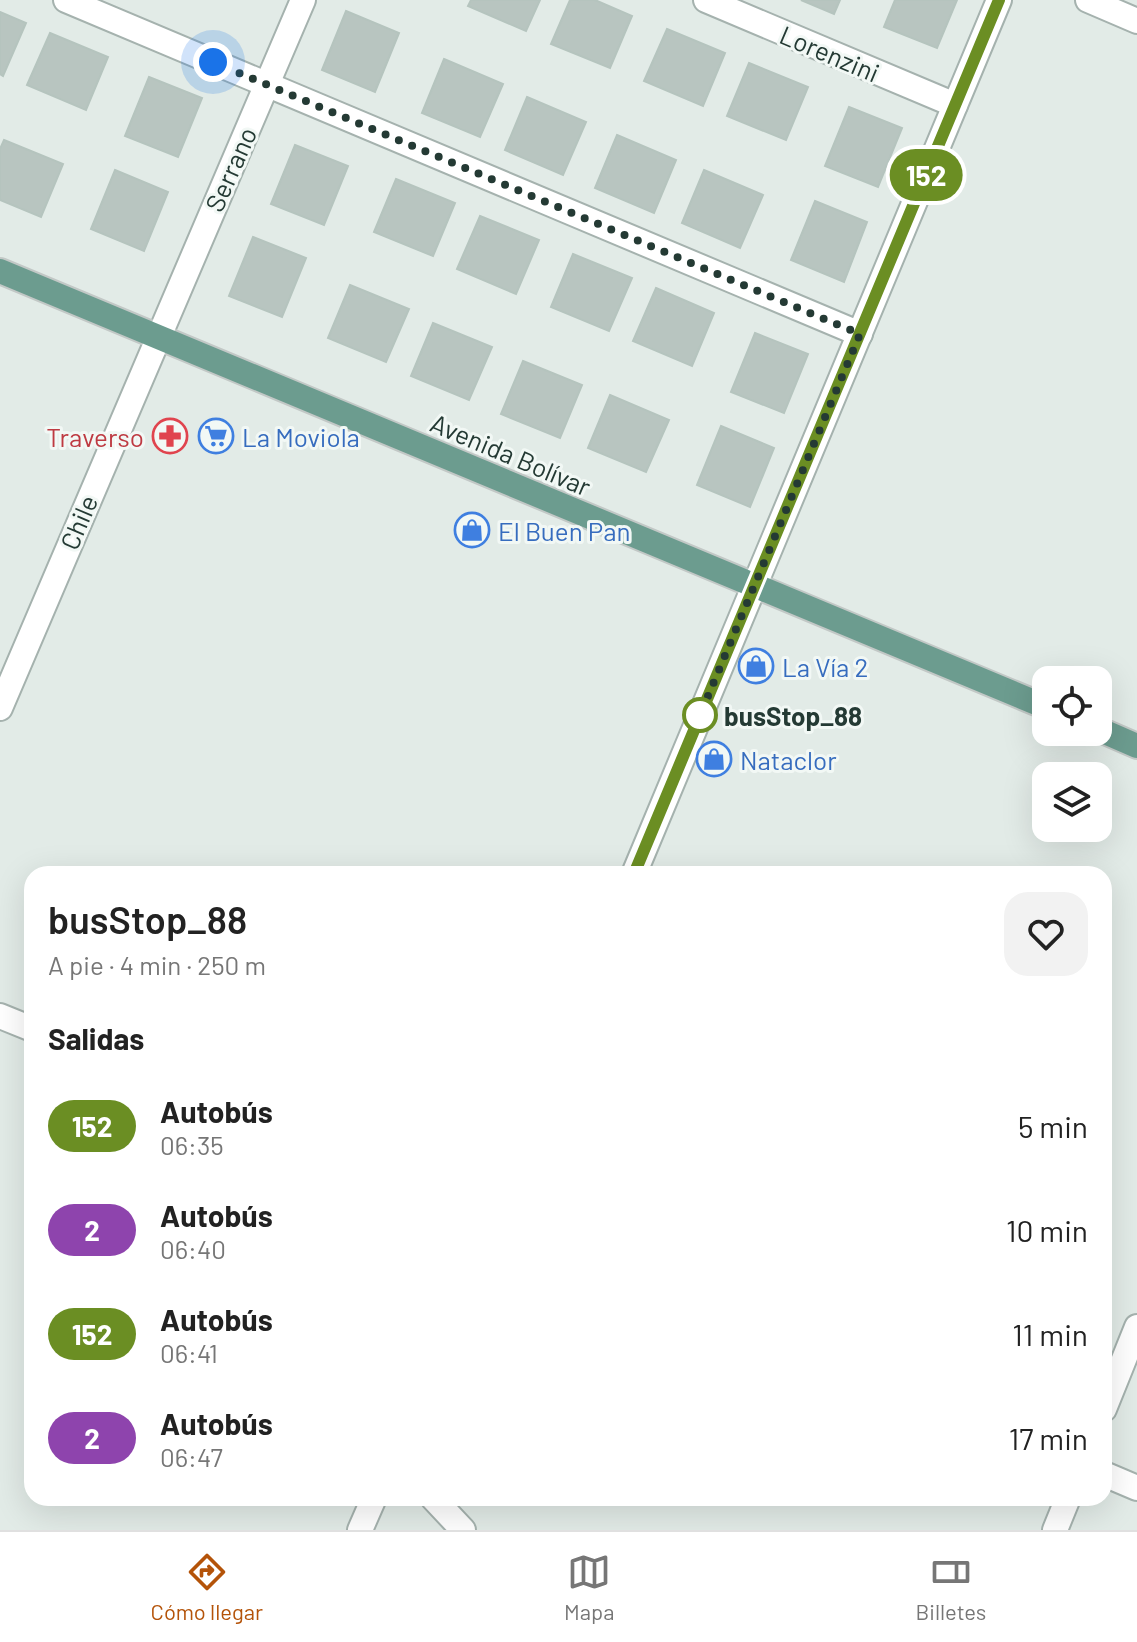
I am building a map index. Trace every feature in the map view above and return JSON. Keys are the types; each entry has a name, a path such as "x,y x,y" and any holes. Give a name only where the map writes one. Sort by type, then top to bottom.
{"main road":[{"name":"Avenida Bolívar","path":"0,271 1032,701"},
{"path":"1112,735 1137,746"}],"street":[{"name":"Serrano","path":"156,337 303,0"},
{"name":"Lorenzini","path":"706,0 955,105"},
{"path":"637,866 999,0"},
{"path":"1088,0 1137,21"},
{"path":"74,1 860,334"},
{"name":"Chile","path":"0,708 156,337"},
{"path":"0,1016 24,1026"},
{"path":"1112,1389 1137,1327"},
{"path":"1112,1477 1137,1488"},
{"path":"360,1530 370,1506"},
{"path":"440,1506 463,1530"},
{"path":"1055,1530 1065,1506"}],"building":[{"path":"471,0 540,0 526,31 468,6"},
{"path":"570,0 595,0 632,16 610,68 551,44"},
{"path":"801,0 840,0 834,14"},
{"path":"895,0 957,0 937,48 884,27"},
{"path":"346,11 399,33 375,92 322,70"},
{"path":"0,12 26,23 3,76 0,74"},
{"path":"667,29 725,53 703,106 644,81"},
{"path":"50,33 108,57 86,110 27,85"},
{"path":"444,59 503,84 480,137 422,113"},
{"path":"749,63 808,87 786,140 727,116"},
{"path":"149,77 202,98 178,157 125,136"},
{"path":"527,97 586,122 563,175 505,150"},
{"path":"849,107 902,128 878,187 825,166"},
{"path":"617,135 676,160 654,213 595,188"},
{"path":"4,140 63,164 41,217 0,200 0,149"},
{"path":"295,145 348,166 324,225 271,204"},
{"path":"115,170 168,192 144,251 91,229"},
{"path":"704,170 763,195 740,248 682,223"},
{"path":"396,179 455,203 433,256 374,232"},
{"path":"815,201 867,222 844,282 791,260"},
{"path":"480,216 539,240 516,294 457,269"},
{"path":"253,237 306,258 282,317 229,296"},
{"path":"573,254 632,278 609,331 551,307"},
{"path":"350,285 409,309 386,362 328,338"},
{"path":"656,288 714,313 692,366 633,341"},
{"path":"433,323 492,347 469,400 411,376"},
{"path":"755,333 808,354 784,413 731,392"},
{"path":"523,361 582,385 560,438 501,414"},
{"path":"610,395 669,420 646,472 588,448"},
{"path":"721,426 774,448 750,507 697,485"}],"bus line":[{"name":"152","path":"637,866 999,0"}],"place":[{"name":"Traverso","path":"170,436"},
{"name":"La Moviola","path":"216,436"},
{"name":"El Buen Pan","path":"472,530"},
{"name":"La Vía 2","path":"756,666"},
{"name":"busStop_88","path":"700,715"},
{"name":"Nataclor","path":"714,759"}],"route":[{"path":"213,62 860,334 700,715"}]}
